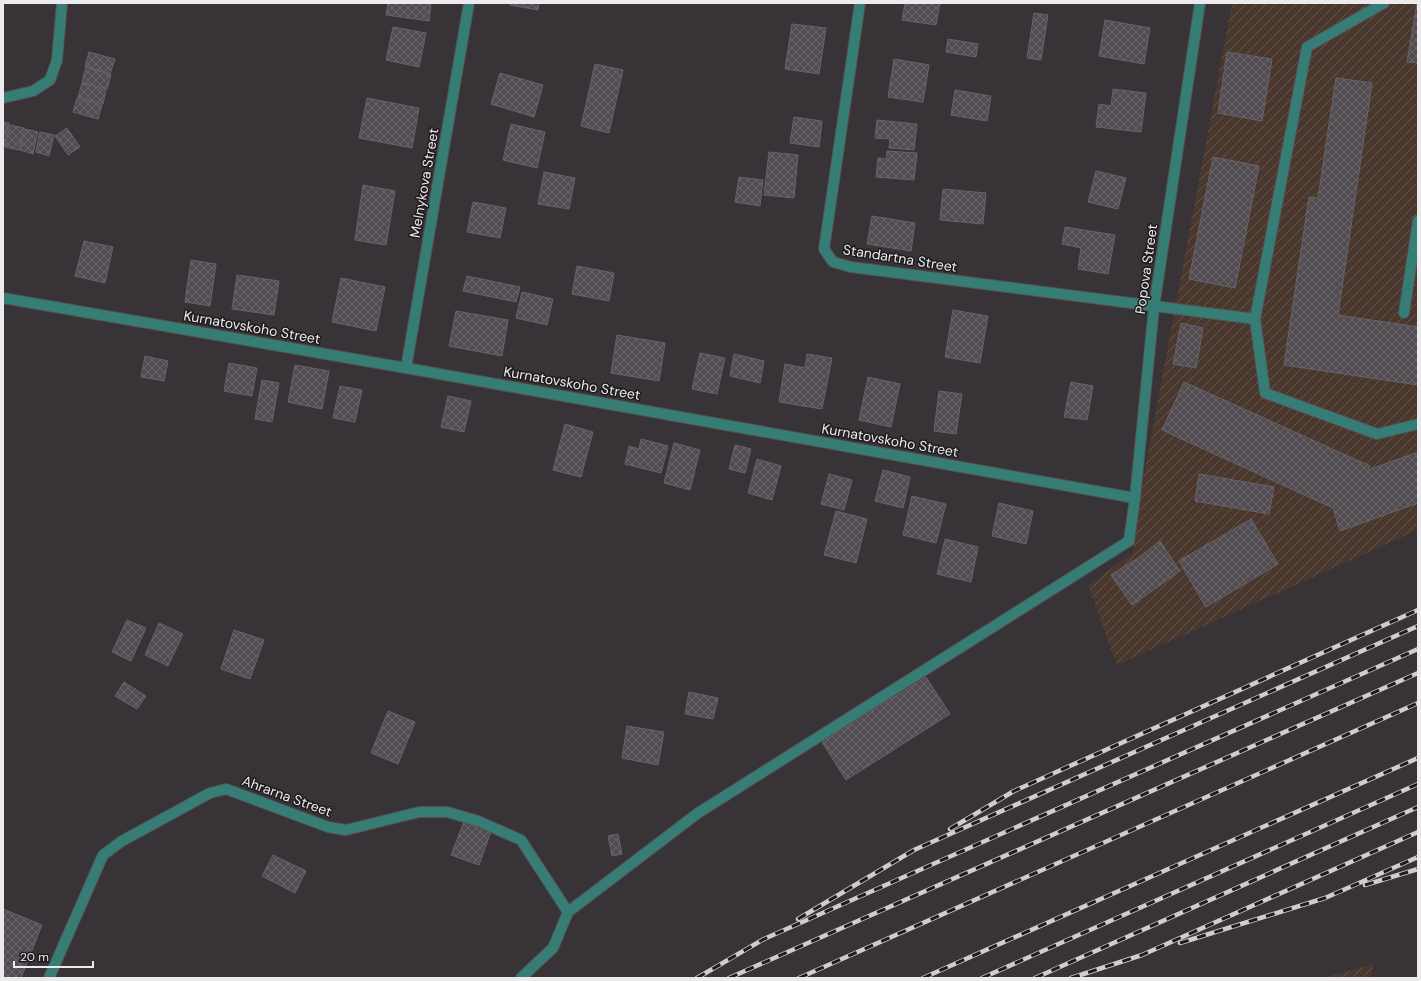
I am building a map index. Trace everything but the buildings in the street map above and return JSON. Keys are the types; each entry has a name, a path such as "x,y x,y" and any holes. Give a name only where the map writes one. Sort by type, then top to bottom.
{"street":[{"path":"3,98 33,91 50,80 57,60 62,3"},
{"name":"Melnykova Street","path":"406,368 469,3"},
{"name":"Standartna Street","path":"860,3 824,249 832,262 851,267 1154,307"},
{"name":"Popova Street","path":"568,912 698,812 1129,541 1135,498 1154,307 1200,3"},
{"path":"1384,3 1307,47 1254,319 1264,393 1377,434 1418,424"},
{"path":"1404,313 1418,221"},
{"name":"Kurnatovskoho Street","path":"3,298 1135,498"},
{"path":"1154,307 1254,319"},
{"name":"Ahrarna Street","path":"49,978 103,856 122,841 210,793 226,789 328,827 346,830 419,812 447,812 478,821 521,840 568,912"},
{"path":"521,978 553,948 568,912"}],"shaded area":[{"path":"1232,3 1418,3 1418,530 1117,665 1088,585 1133,553 1143,480"},
{"path":"1373,964 1372,978 1324,978"}],"railway":[{"path":"950,829 1014,791 1418,610"},
{"path":"798,919 914,850 1418,626"},
{"path":"697,978 764,939 1418,649"},
{"path":"729,978 1418,673"},
{"path":"799,978 1418,703"},
{"path":"923,978 1418,758"},
{"path":"982,978 1418,784"},
{"path":"1035,978 1418,807"},
{"path":"1071,978 1142,955 1418,832"},
{"path":"1180,943 1325,898 1418,857"},
{"path":"1365,885 1418,869"}]}
